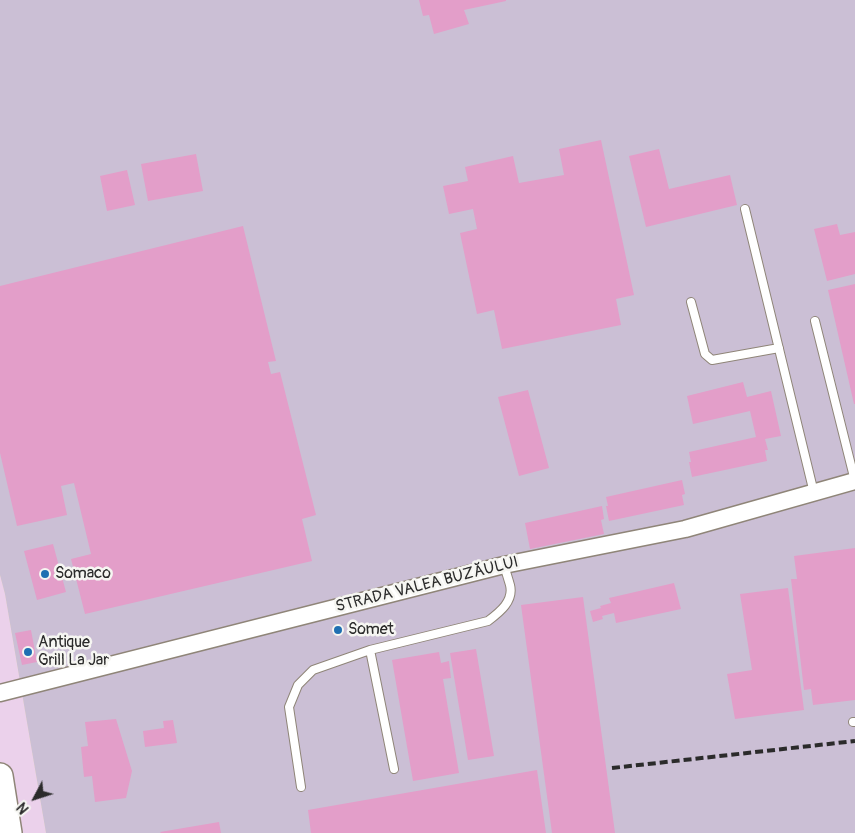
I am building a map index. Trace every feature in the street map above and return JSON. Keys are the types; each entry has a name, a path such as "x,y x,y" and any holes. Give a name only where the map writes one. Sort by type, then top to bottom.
{"main road":[{"path":"0,776 9,833"}],"street":[{"name":"STRADA VALEA BUZĂULUI","path":"0,693 504,565 685,529 855,481"}],"lane":[{"path":"745,209 814,493"},
{"path":"691,302 705,354 712,360 779,348"},
{"path":"815,321 855,481"},
{"path":"301,787 289,707 298,685 313,670 370,650 488,621 500,612 507,603 511,587 504,565"},
{"path":"370,650 394,769"}],"shaded area":[{"path":"0,0 855,0 855,833 46,833 5,594 0,575"},
{"path":"0,575 5,594 46,833 0,833"}],"building":[{"path":"419,0 506,1 464,10 469,24 434,34 429,15 423,16"},
{"path":"601,140 634,295 616,299 621,325 502,349 494,310 477,314 460,233 477,229 473,209 449,214 443,186 468,181 465,167 513,156 519,183 564,175 559,149"},
{"path":"659,149 669,189 730,175 737,205 646,227 629,156"},
{"path":"196,154 203,191 148,201 141,164"},
{"path":"127,170 135,205 107,211 100,176"},
{"path":"837,224 840,235 855,232 855,274 827,281 814,229"},
{"path":"243,226 276,361 268,362 271,374 280,372 316,515 302,519 312,561 85,614 71,559 91,554 74,483 61,486 67,515 17,526 0,453 0,286"},
{"path":"855,284 855,404 854,404 828,290"},
{"path":"743,382 747,397 771,391 781,436 765,439 768,450 765,450 767,461 692,477 689,452 756,437 750,411 693,424 687,396"},
{"path":"528,390 549,468 519,476 498,397"},
{"path":"682,480 685,494 682,495 684,505 609,521 606,497"},
{"path":"602,506 604,519 601,520 604,534 530,549 525,523"},
{"path":"53,544 66,592 37,600 24,551"},
{"path":"855,548 855,700 813,705 811,689 804,690 791,579 797,579 794,556"},
{"path":"674,583 681,609 616,623 614,613 602,616 603,619 593,622 590,611 611,603 609,598"},
{"path":"788,588 804,710 735,719 727,674 752,670 740,594"},
{"path":"583,597 615,833 552,833 521,605"},
{"path":"31,630 37,662 22,665 15,633"},
{"path":"476,649 494,756 468,760 450,653"},
{"path":"439,652 441,663 449,661 451,678 443,679 459,773 413,781 392,660"},
{"path":"116,719 132,771 126,798 95,802 92,776 84,777 81,747 88,746 85,722"},
{"path":"173,720 177,743 145,747 143,731 164,728 163,721"},
{"path":"537,770 546,833 311,833 308,810"},
{"path":"219,822 221,833 160,832"}],"railway":[{"path":"612,768 855,741"}],"place":[{"name":"Somaco","path":"45,574"},
{"name":"Somet","path":"338,630"},
{"name":"Antique Grill La Jar","path":"28,652"}]}
